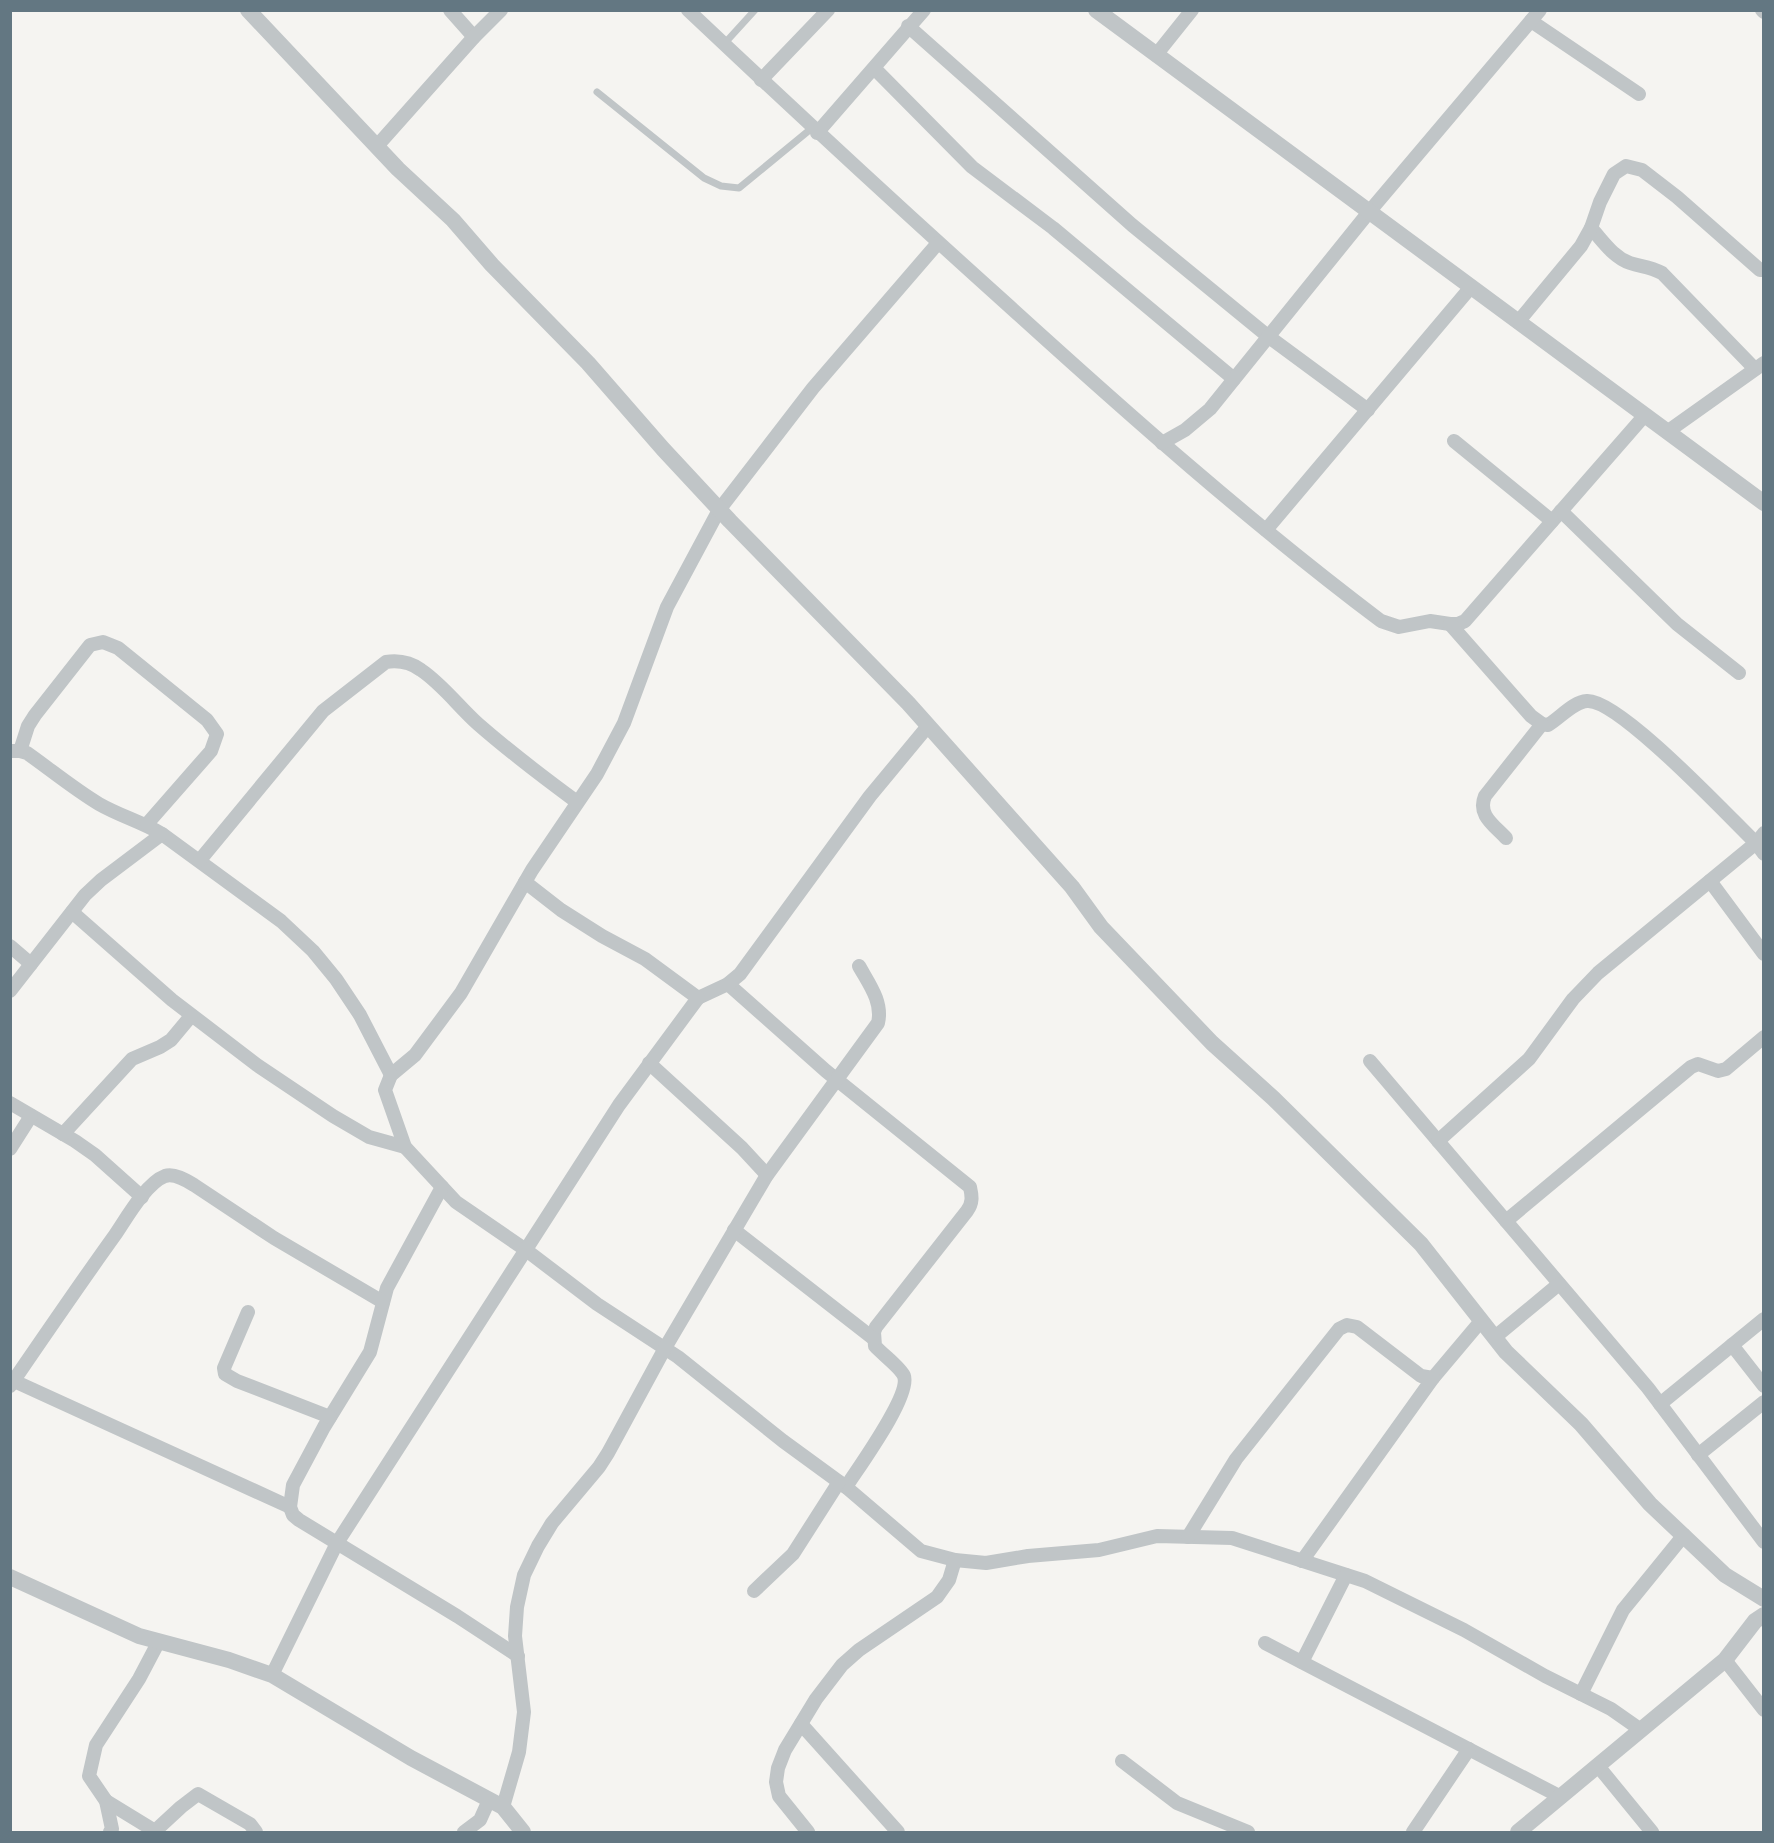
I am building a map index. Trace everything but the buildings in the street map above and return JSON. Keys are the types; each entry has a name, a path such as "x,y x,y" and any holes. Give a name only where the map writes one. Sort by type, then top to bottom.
{"street":[{"path":"248,10 377,146 453,220 492,265 588,363 663,450 928,726 1072,887 1101,927 1212,1043 1273,1098 1421,1244 1506,1352 1581,1424 1650,1504 1725,1575 1764,1599"},
{"path":"450,10 474,37"},
{"path":"377,146 501,10"},
{"path":"688,10 815,131 1162,442 1311,568 1381,621 1399,627 1430,621 1450,624 1465,621 1645,415"},
{"path":"761,80 828,10"},
{"path":"815,131 874,69 924,10"},
{"path":"1096,10 1764,503"},
{"path":"1156,55 1192,10"},
{"path":"1162,442 1185,430 1210,409 1369,212 1536,16 1639,94"},
{"path":"909,26 1132,225 1269,337 1368,410"},
{"path":"874,69 972,167 1053,228 1234,380"},
{"path":"1518,322 1581,246 1614,174 1626,166 1642,170 1677,197 1760,270 1764,270"},
{"path":"1591,228 1614,254 1630,263 1649,266 1662,273 1759,366 1667,432"},
{"path":"938,243 813,388 720,510 667,607 624,723 597,774 525,882 461,993 415,1055 391,1075 385,1090 405,1147 456,1202 526,1250 597,1304 665,1348 783,1441 843,1484 921,1551 955,1560 986,1563 1028,1556 1099,1550 1157,1536 1232,1538 1365,1581 1464,1630 1611,1709 1641,1731"},
{"path":"1266,530 1472,288"},
{"path":"1454,441 1557,516 1677,624 1739,673"},
{"path":"1450,624 1532,717 1542,724"},
{"path":"147,824 211,751 217,734 207,720 118,648 103,642 90,645 35,715 15,751 27,753 99,803 119,814 147,824 200,860 281,921 314,951 336,979 360,1015 391,1075"},
{"path":"200,860 322,711 386,662 397,660 422,670 493,737 577,802"},
{"path":"1438,1141 1529,1059 1573,999 1598,973 1710,881 1761,843 1638,729 1607,707 1587,701 1552,722 1542,724 1485,796 1481,805 1483,813 1506,838"},
{"path":"272,1675 337,1543 619,1105 698,998 728,984 740,974 870,796 928,726"},
{"path":"10,991 85,895 101,880 162,834"},
{"path":"1710,881 1764,954"},
{"path":"525,882 561,910 645,959 698,998"},
{"path":"72,912 191,1016 257,1065 333,1116 369,1137 405,1147"},
{"path":"10,946 31,964"},
{"path":"464,1833 496,1804 519,1752 524,1712 515,1636 517,1607 524,1575 552,1523 608,1453 665,1348 767,1175 878,1023 881,1012 859,966"},
{"path":"728,984 836,1079 970,1188 972,1195 971,1205 967,1211 876,1327 875,1346 904,1375 905,1382 898,1406 793,1554 754,1591"},
{"path":"63,1134 132,1059 171,1040 191,1016"},
{"path":"1506,1221 1691,1067 1698,1064 1718,1071 1726,1069 1764,1037"},
{"path":"1370,1061 1660,1404 1764,1542"},
{"path":"649,1063 742,1148 767,1175"},
{"path":"10,1103 94,1155 142,1197"},
{"path":"10,1149 31,1116"},
{"path":"290,1508 12,1384 142,1197 158,1180 167,1175 182,1178 274,1238 383,1302"},
{"path":"442,1187 395,1269 369,1352 293,1485 290,1508 299,1520 518,1656"},
{"path":"734,1230 874,1339"},
{"path":"1495,1337 1559,1284"},
{"path":"248,1312 224,1368 225,1374 237,1381 330,1417"},
{"path":"1660,1404 1764,1319"},
{"path":"1302,1561 1433,1378 1481,1321"},
{"path":"1188,1537 1236,1459 1339,1329 1347,1325 1357,1327 1421,1376 1433,1378"},
{"path":"1732,1345 1764,1386"},
{"path":"1698,1455 1764,1402"},
{"path":"1581,1694 1623,1610 1684,1535"},
{"path":"808,1833 779,1796 776,1782 778,1768 785,1750 816,1699 842,1665 859,1650 943,1591 955,1560"},
{"path":"1302,1662 1346,1575"},
{"path":"10,1577 140,1636 229,1660 272,1675 411,1758 496,1804 523,1833"},
{"path":"1518,1833 1725,1660 1755,1621 1764,1615"},
{"path":"159,1641 139,1678 96,1745 88,1776 106,1801 154,1831 198,1794 250,1824 256,1833"},
{"path":"1265,1643 1561,1797"},
{"path":"1725,1660 1764,1710"},
{"path":"801,1724 898,1833"},
{"path":"1413,1833 1469,1749"},
{"path":"1122,1761 1177,1803 1248,1833"},
{"path":"1598,1766 1652,1833"},
{"path":"106,1801 112,1829 110,1833"}],"lane":[{"path":"724,44 755,10"},
{"path":"597,93 704,178 721,186 739,188 815,131"}]}
